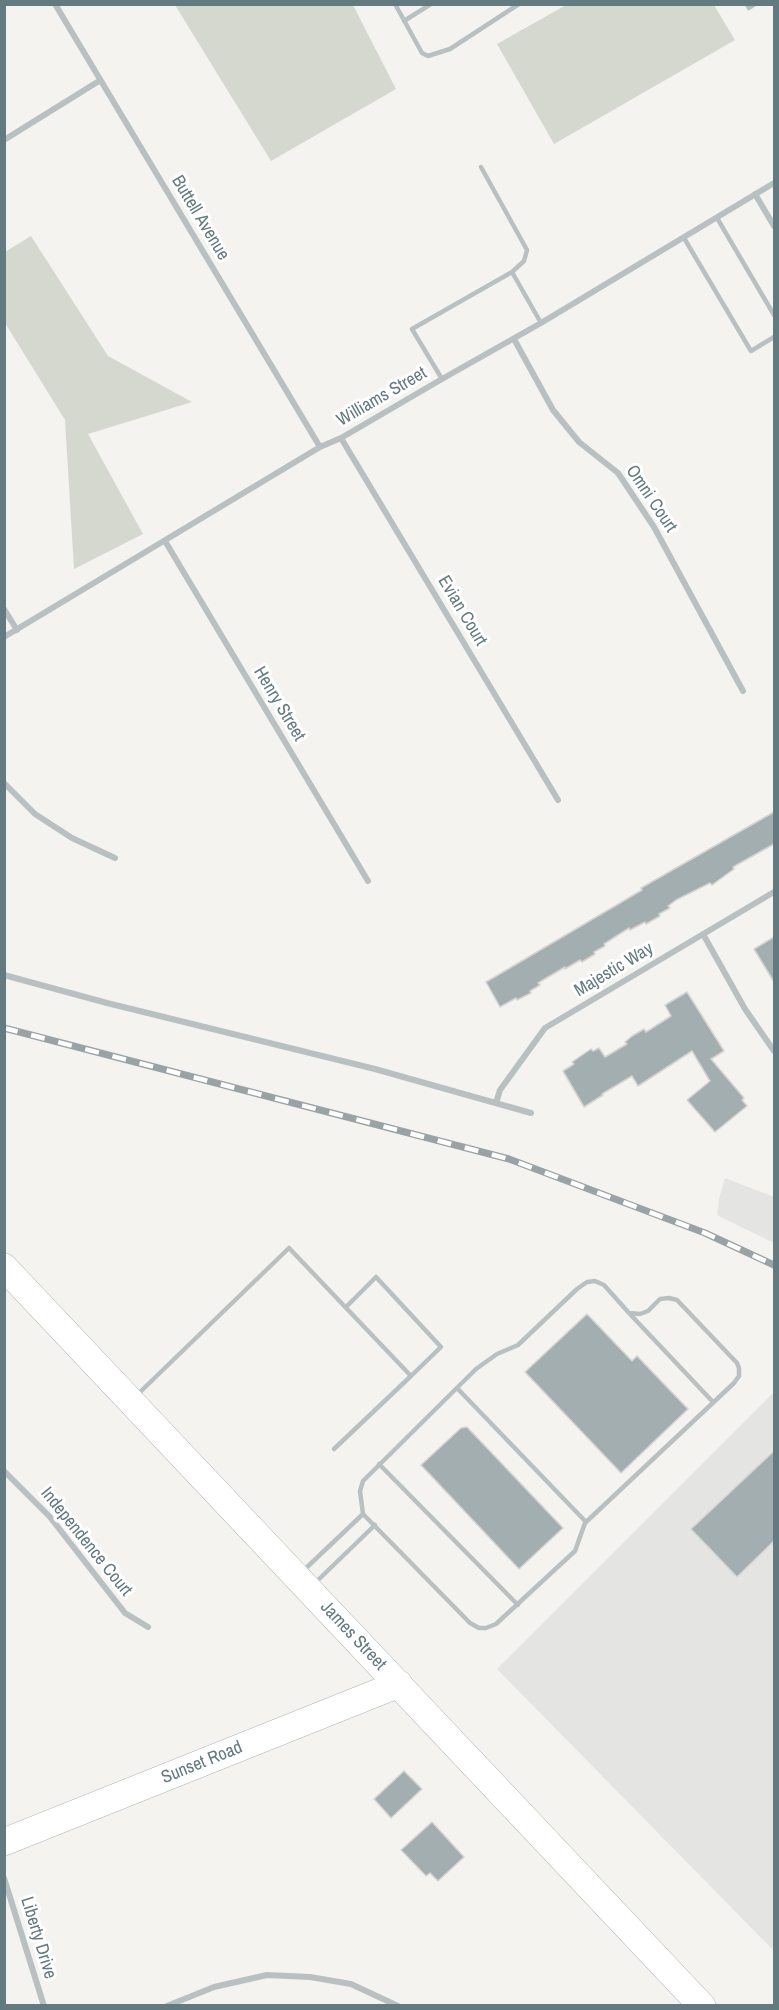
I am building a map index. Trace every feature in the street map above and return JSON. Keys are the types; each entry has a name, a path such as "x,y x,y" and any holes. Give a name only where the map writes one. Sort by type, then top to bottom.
{"street":[{"name":"Buttell Avenue","path":"55,4 320,447"},
{"path":"4,140 99,81"},
{"name":"Williams Street","path":"4,637 320,447 340,438 514,339 774,183"},
{"path":"755,194 774,226"},
{"name":"Omni Court","path":"514,339 554,410 579,442 618,473 654,527 744,692"},
{"name":"Evian Court","path":"340,438 558,800"},
{"name":"Henry Street","path":"165,541 368,881"},
{"path":"4,609 17,630"},
{"path":"4,783 35,814 72,838 115,858"},
{"name":"Majestic Way","path":"496,1103 500,1090 545,1028 774,892"},
{"path":"703,934 746,1009 774,1051"},
{"path":"4,975 107,1003 375,1069 531,1113"},
{"name":"James Street","path":"4,1267 702,2006"},
{"name":"Independence Court","path":"4,1471 50,1517 125,1613 148,1627"},
{"name":"Sunset Road","path":"4,1842 399,1684"},
{"name":"Liberty Drive","path":"4,1878 44,2006"},
{"path":"167,2006 214,1987 267,1975 310,1977 351,1984 398,2006"}],"lane":[{"path":"395,4 422,53 428,56 450,49 519,4"},
{"path":"404,21 431,4"},
{"path":"747,4 749,8 755,4"},
{"path":"442,379 412,329 512,272 524,261 527,250 480,167"},
{"path":"717,218 774,315"},
{"path":"684,238 750,351 774,337"},
{"path":"512,272 541,323"},
{"path":"131,1401 290,1248 411,1376"},
{"path":"334,1449 441,1347 376,1277 346,1307"},
{"path":"629,1313 640,1314 648,1311 660,1299 677,1300 737,1363 739,1376 713,1402 586,1522 575,1551 496,1624 479,1628 470,1623 363,1514 360,1491 363,1481 476,1369 497,1354 518,1345 587,1281 595,1281 604,1285 629,1313 713,1402"},
{"path":"457,1388 586,1522"},
{"path":"380,1464 518,1605"},
{"path":"303,1583 363,1514"},
{"path":"303,1583 375,1525"}],"shaded area":[{"path":"175,5 353,5 396,89 271,161"},
{"path":"566,5 714,5 735,40 554,144 497,44"},
{"path":"31,236 108,356 192,402 88,434 143,534 74,569 65,420 5,323 5,252"},
{"path":"725,1178 774,1197 774,1243 717,1215"},
{"path":"774,1392 774,1951 497,1669"}],"building":[{"path":"774,812 774,844 733,867 734,869 712,885 710,883 676,900 668,906 670,908 659,914 660,916 646,924 645,922 630,930 629,928 582,962 580,960 565,969 565,967 538,983 540,985 530,991 531,993 500,1007 486,982 642,890 641,888"},
{"path":"774,937 774,982 754,949"},
{"path":"687,992 724,1051 711,1059 744,1098 742,1100 747,1106 715,1132 687,1100 710,1081 692,1051 638,1086 632,1076 584,1107 563,1071 591,1049 593,1051 599,1048 605,1057 627,1044 625,1042 632,1036 644,1029 646,1032 671,1016 665,1005"},
{"path":"587,1314 632,1361 637,1356 688,1409 621,1473 525,1372"},
{"path":"467,1427 563,1528 519,1569 421,1465 461,1428"},
{"path":"774,1451 774,1541 737,1577 691,1529"},
{"path":"404,1771 422,1789 391,1818 374,1799"},
{"path":"432,1822 464,1857 438,1881 430,1873 426,1876 401,1850"}],"railway":[{"path":"4,1028 509,1159 705,1233 774,1265"}]}
